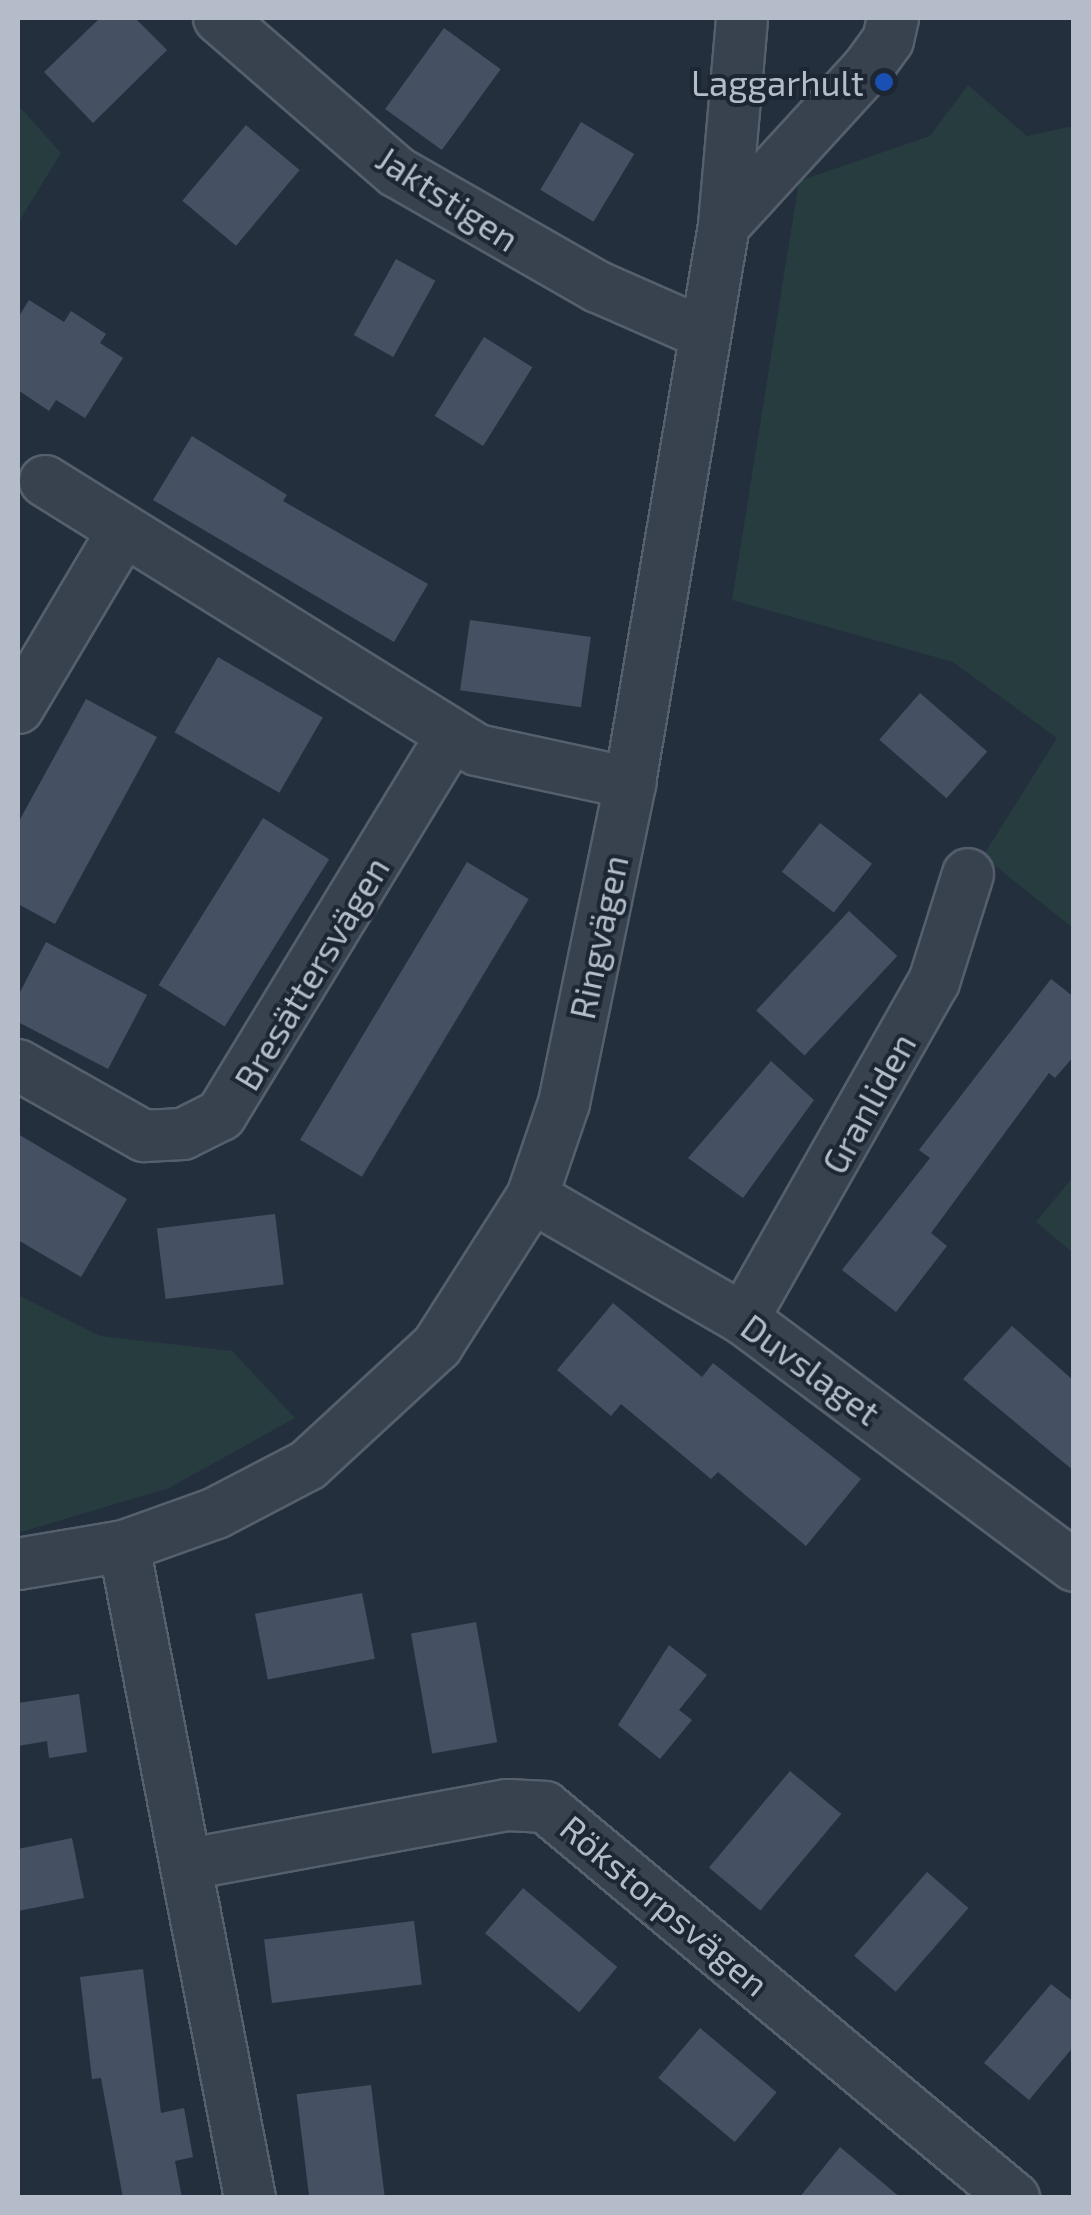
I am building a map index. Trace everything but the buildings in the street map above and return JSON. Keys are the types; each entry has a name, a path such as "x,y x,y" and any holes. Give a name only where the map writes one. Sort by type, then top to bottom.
{"street":[{"name":"Jaktstigen","path":"219,18 397,172 582,279 706,334"},
{"name":"Ringvägen","path":"18,1564 124,1546 216,1514 293,1473 370,1415 436,1346 532,1197 564,1103 630,783 724,225 742,18"},
{"path":"724,225 867,69 888,40 893,18"},
{"path":"45,481 477,750 630,783"},
{"path":"18,708 123,531"},
{"name":"Bresättersvägen","path":"18,1065 144,1136 183,1134 221,1115 451,736"},
{"name":"Granliden","path":"743,1319 934,982 968,874"},
{"name":"Duvslaget","path":"532,1197 743,1319 1074,1566"},
{"path":"124,1546 189,1864 250,2198"},
{"name":"Rökstorpsvägen","path":"189,1864 508,1805 545,1807 1014,2198"}],"green space":[{"path":"968,85 1027,136 1073,126 1073,928 983,856 1057,738 953,662 732,600 799,181 930,136"},
{"path":"18,105 61,153 18,223"},
{"path":"1073,1177 1074,1253 1036,1222"},
{"path":"18,1295 100,1336 232,1351 295,1418 169,1488 18,1533"}],"place":[{"name":"Laggarhult","path":"884,82"}]}
